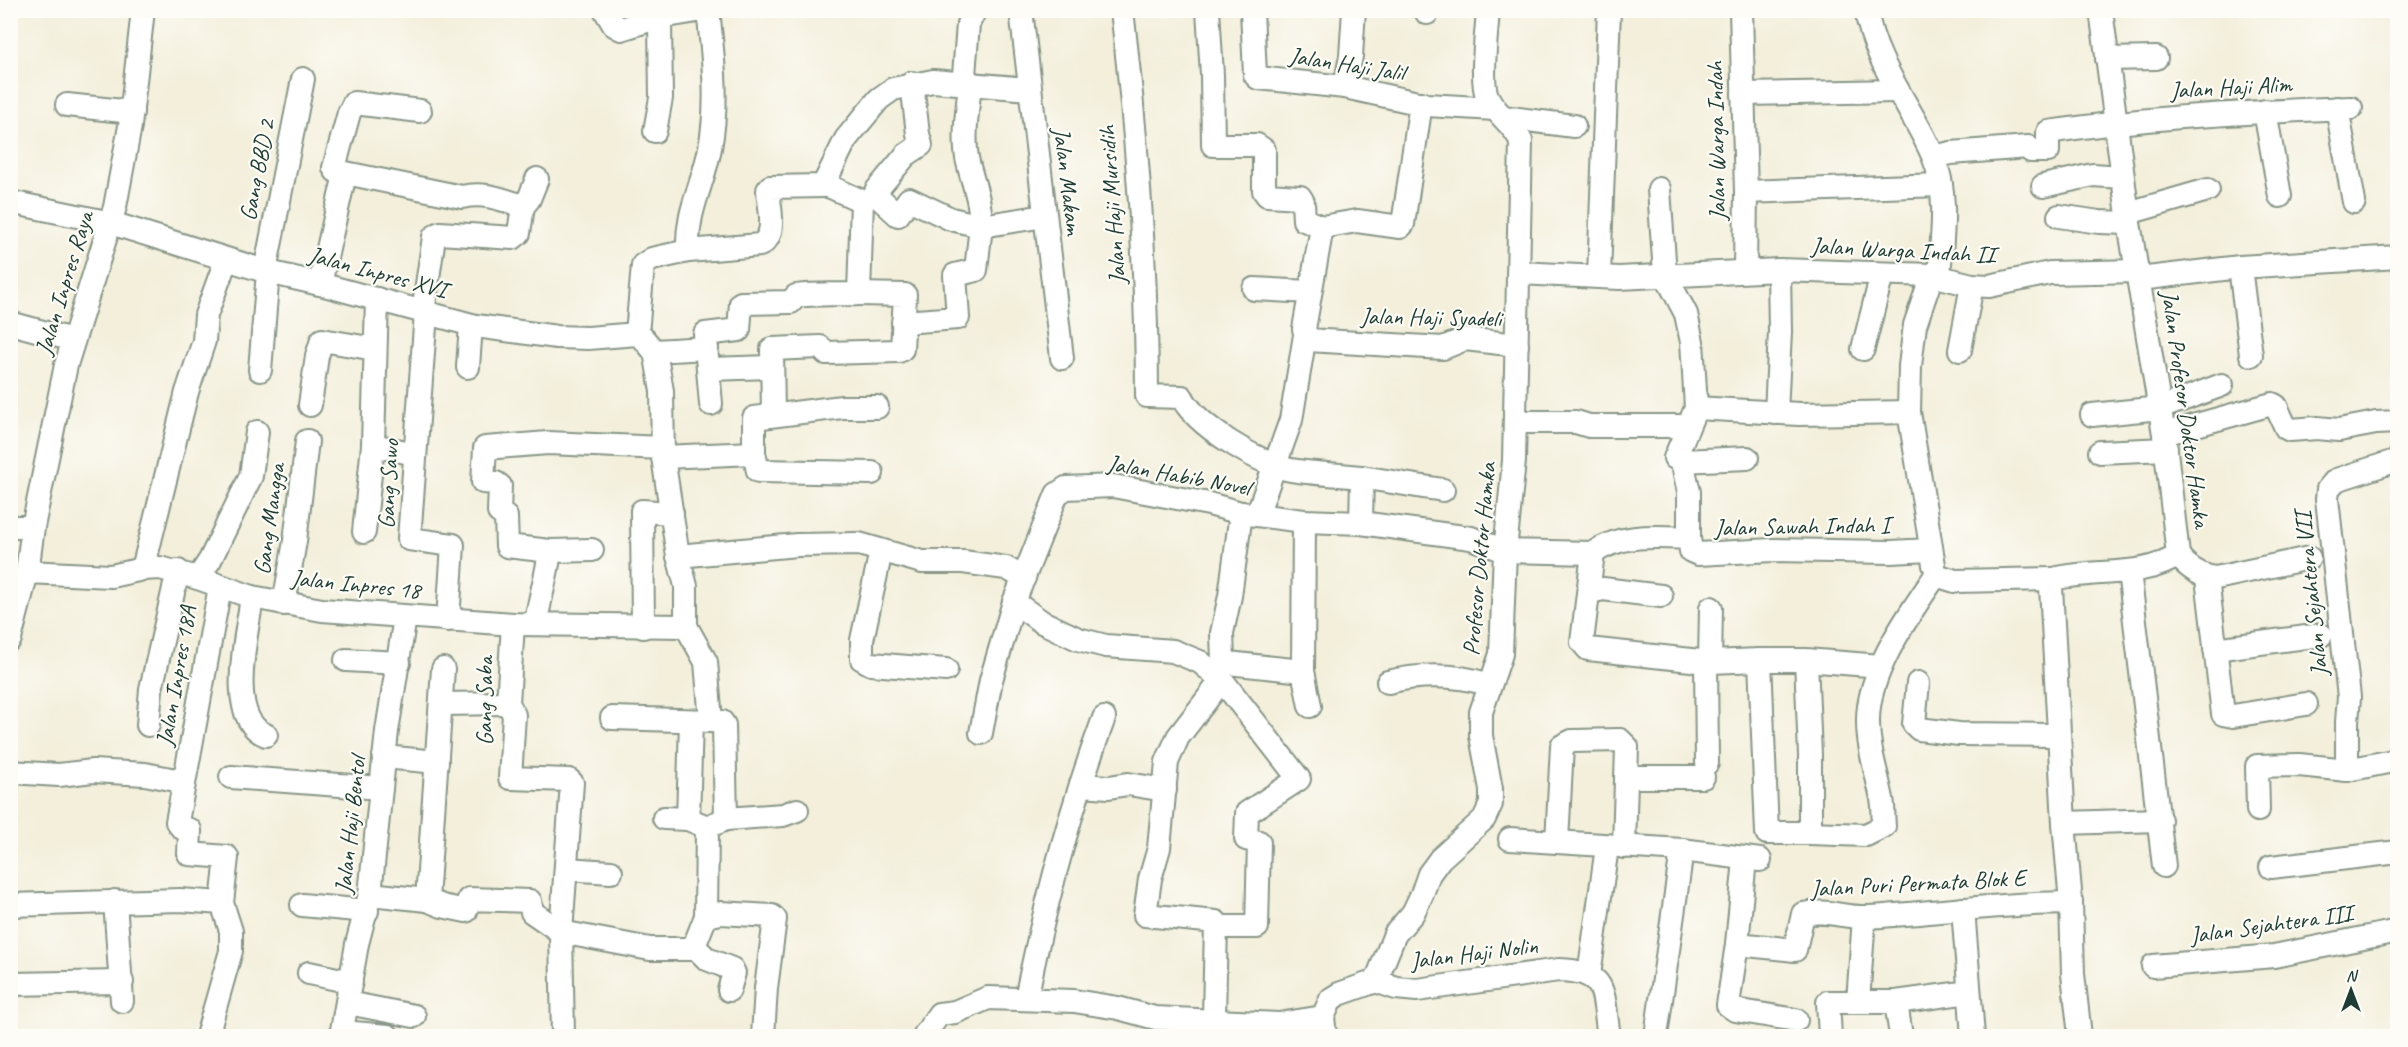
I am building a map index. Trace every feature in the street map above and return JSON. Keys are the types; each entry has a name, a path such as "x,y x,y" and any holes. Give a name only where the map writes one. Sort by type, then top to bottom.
{"street":[{"name":"Jalan Inpres Raya","path":"12,634 27,573 33,527 66,365 111,223 132,112 143,10"},
{"path":"605,10 614,25 621,29 653,19 660,21"},
{"path":"660,21 666,16 702,10"},
{"path":"689,251 687,235 691,211 710,149 717,86 708,10"},
{"name":"Jalan Makam","path":"1021,10 1062,358"},
{"name":"Jalan Haji Mursidih","path":"1122,10 1141,188 1147,396 1182,398 1188,408 1220,436 1276,465"},
{"path":"1208,10 1213,145 1257,145 1264,150 1264,191 1267,195 1300,197 1303,202 1304,220 1322,227 1357,221 1400,227 1403,224 1421,103"},
{"name":"Jalan Haji Jalil","path":"1252,10 1258,78 1345,87 1421,103 1574,126"},
{"path":"1345,87 1351,56 1354,10"},
{"name":"Profesor Doktor Hamka","path":"1376,981 1395,934 1413,912 1429,874 1440,859 1484,819 1491,804 1491,789 1481,736 1481,712 1501,654 1505,551 1514,461 1521,141 1517,130 1499,113 1486,94 1488,10"},
{"path":"1599,276 1609,10"},
{"name":"Jalan Warga Indah","path":"1741,10 1746,192 1744,271"},
{"path":"1760,660 1767,833 1810,832 1866,835 1884,826 1883,801 1871,753 1868,721 1876,678 1904,622 1936,574 1930,550 1909,411 1910,366 1915,325 1936,275 1944,214 1941,185 1934,158 1897,91 1870,34 1866,10"},
{"name":"Jalan Profesor Doktor Hamka","path":"1936,574 1955,581 2054,579 2064,576 2129,571 2167,562 2178,555 2165,441 2128,218 2101,10"},
{"path":"903,322 958,318 955,275 976,270 981,226 980,203 966,152 970,83 964,75 968,24 973,11"},
{"path":"655,131 661,98 660,21"},
{"path":"2107,59 2156,58"},
{"name":"Gang BBD 2","path":"260,370 266,272 303,79"},
{"path":"302,905 427,900 466,911 469,899 530,902 532,912 561,932 650,949 690,951 695,947 706,916 707,822 701,722 706,662 686,626 686,586 678,556 663,452 662,391 654,351 644,338 637,334 643,265 652,259 689,251 760,244 769,237 771,231 768,190 770,187 818,187 824,184 846,140 883,94 893,88 933,81 1029,89"},
{"path":"912,83 921,146 906,155 876,191 876,195 898,215 909,199 951,219 981,226 1045,216"},
{"path":"1743,94 1897,91"},
{"path":"420,111 354,103 349,113 334,168 336,171 462,197 475,194 490,195 523,206 537,179"},
{"path":"67,105 132,112"},
{"name":"Jalan Haji Alim","path":"1934,158 1951,153 2028,147 2031,151 2048,152 2048,132 2115,122 2265,111 2344,108 2354,202"},
{"path":"2265,111 2280,196"},
{"path":"320,284 345,174"},
{"path":"2043,186 2092,175 2122,177"},
{"path":"824,184 862,201 860,294"},
{"path":"1746,192 1941,185"},
{"path":"1659,189 1665,274 1686,314 1692,342 1684,420 1674,458 1682,461 1747,458"},
{"path":"2059,216 2099,222 2128,218 2208,190"},
{"name":"Jalan Inpres XVI","path":"10,202 111,223 266,272 320,284 471,325 557,337 588,338 637,334"},
{"name":"Gang Sawo","path":"448,620 453,545 409,539 419,418 424,313 434,237 437,235 510,238 519,233 523,206"},
{"path":"1303,671 1228,663 1223,660 1222,633 1249,514 1276,465 1291,420 1322,227"},
{"name":"Jalan Warga Indah II","path":"1519,273 1619,278 1779,270 1936,275 1972,285 1989,286 2050,273 2139,275 2397,256"},
{"path":"143,569 187,392 204,341 206,315 226,260"},
{"path":"2240,267 2251,355"},
{"path":"1776,412 1780,332 1779,270"},
{"path":"1863,349 1882,274"},
{"path":"1960,350 1972,285"},
{"path":"1254,289 1310,292"},
{"path":"711,404 706,333 739,330 740,306 744,302 791,302 797,296 905,295 903,348 899,351 826,353 820,347 771,351 773,415"},
{"path":"364,532 373,445 377,299"},
{"path":"10,323 73,340"},
{"path":"468,367 471,325"},
{"name":"Jalan Haji Syadeli","path":"1306,337 1443,348 1465,339 1517,345"},
{"path":"310,405 317,356 322,340 375,349"},
{"path":"654,351 771,367"},
{"path":"2092,414 2160,408 2222,385"},
{"path":"2100,452 2165,441 2272,404 2277,406 2286,428 2290,430 2317,428 2342,430 2376,423 2397,422"},
{"path":"872,473 758,471 754,453 754,418 842,407 877,407"},
{"path":"1515,422 1576,422 1589,426 1776,412 1909,411"},
{"path":"148,725 151,689 188,574 210,560 251,476 257,432"},
{"name":"Gang Mangga","path":"284,604 295,541 307,441"},
{"path":"592,550 550,551 507,546 506,517 499,512 500,486 496,483 483,482 485,448 548,443 663,452 754,453"},
{"path":"373,445 415,454"},
{"name":"Jalan Sejahtera VII","path":"2347,770 2346,731 2349,697 2327,499 2328,489 2336,480 2397,460"},
{"path":"1682,461 1689,492 1689,538"},
{"path":"1276,465 1290,470 1362,477 1443,490"},
{"path":"1361,523 1362,477"},
{"name":"Jalan Habib Novel","path":"981,733 991,680 1014,602 1057,494 1066,489 1113,486 1249,514 1304,521 1361,523 1470,538 1505,551 1593,553"},
{"path":"643,627 632,510 672,513"},
{"path":"1304,521 1303,671 1310,706"},
{"path":"10,527 33,527"},
{"name":"Jalan Sawah Indah I","path":"1593,553 1602,547 1638,537 1689,538 1690,551 1698,554 1773,550 1891,552 1930,550"},
{"path":"678,556 808,545 860,544 922,562 982,563 1006,568 1024,578"},
{"path":"536,624 550,551"},
{"path":"881,551 862,640 862,659 871,664 946,670"},
{"path":"1593,553 1590,592 1582,634 1582,642 1588,649 1708,662 1806,660 1881,666"},
{"path":"2178,555 2183,562 2207,578 2309,558"},
{"name":"Jalan Inpres 18","path":"27,573 111,576 160,568 188,574 220,587 252,604 284,604 322,610 513,624 686,626"},
{"path":"2129,571 2164,866"},
{"path":"2207,578 2223,714 2233,716 2306,704"},
{"path":"2054,579 2051,587 2064,823 2071,903 2073,974 2080,1036"},
{"name":"Jalan Inpres 18A","path":"220,587 177,822 182,828 190,830 189,854 227,857 222,903"},
{"path":"1590,592 1603,589 1661,596"},
{"path":"1014,602 1042,622 1078,639 1116,647 1173,651 1200,662 1222,680 1299,779 1247,813 1246,839 1259,842 1257,927 1216,927"},
{"path":"252,604 241,685 243,706 252,725 266,735"},
{"path":"1626,777 1705,770 1711,608"},
{"name":"Jalan Haji Bentol","path":"341,1034 357,944 369,902 384,757 405,617"},
{"name":"Gang Saba","path":"513,624 508,703 514,715 511,779 572,782 566,869"},
{"path":"2215,649 2321,635"},
{"path":"346,660 399,663"},
{"path":"1806,660 1810,832"},
{"path":"427,900 443,669"},
{"path":"1388,682 1419,677 1456,676 1490,685"},
{"path":"1214,1019 1216,922 1145,915 1150,879 1159,848 1167,762 1178,738 1222,680"},
{"path":"1918,683 1914,724 1919,729 1959,734 2059,735"},
{"path":"442,704 508,703"},
{"path":"612,718 723,722 707,822"},
{"path":"1026,999 1043,916 1081,785 1104,718"},
{"path":"1557,842 1562,746 1572,741 1624,741 1627,747 1626,777 1615,847 1589,975 1600,984 1609,1036"},
{"path":"384,757 437,762"},
{"path":"2258,810 2258,766 2299,765 2347,770 2397,760"},
{"path":"10,772 59,775 93,771 145,774 176,780 184,775"},
{"path":"231,777 381,788"},
{"path":"1081,785 1109,787 1128,784 1165,790"},
{"path":"663,818 707,822 783,815 797,810"},
{"path":"2064,823 2160,820"},
{"path":"1471,832 1504,838 1682,850 1752,859 1728,1005 1735,1010 1795,1030"},
{"path":"1656,1036 1682,850"},
{"path":"2271,867 2397,852"},
{"path":"563,1036 561,932 566,869 611,872"},
{"path":"10,905 180,900 222,903 231,931 231,951 207,1036"},
{"path":"10,984 122,991 115,901"},
{"name":"Jalan Puri Permata Blok E","path":"1737,944 1795,950 1803,914 1814,912 1864,917 2071,903"},
{"path":"1963,909 1973,1036"},
{"path":"706,916 721,913 772,916 775,919 766,988 763,1036"},
{"path":"1858,1002 1864,917"},
{"name":"Jalan Sejahtera III","path":"2153,966 2274,956 2397,931"},
{"path":"695,947 707,959 732,969 734,974 729,990"},
{"name":"Jalan Haji Nolin","path":"1376,981 1396,988 1417,990 1559,970 1578,970 1589,975"},
{"path":"309,973 349,992 414,1016"},
{"path":"924,1036 939,1014 955,1012 988,998 1074,1000 1118,1008 1154,1027 1214,1019 1324,1027 1332,999 1339,994 1376,981"},
{"path":"1830,1036 1828,1002 1896,1002 1969,992"},
{"path":"1896,1002 1901,1036"},
{"path":"341,1034 388,1036"}]}
